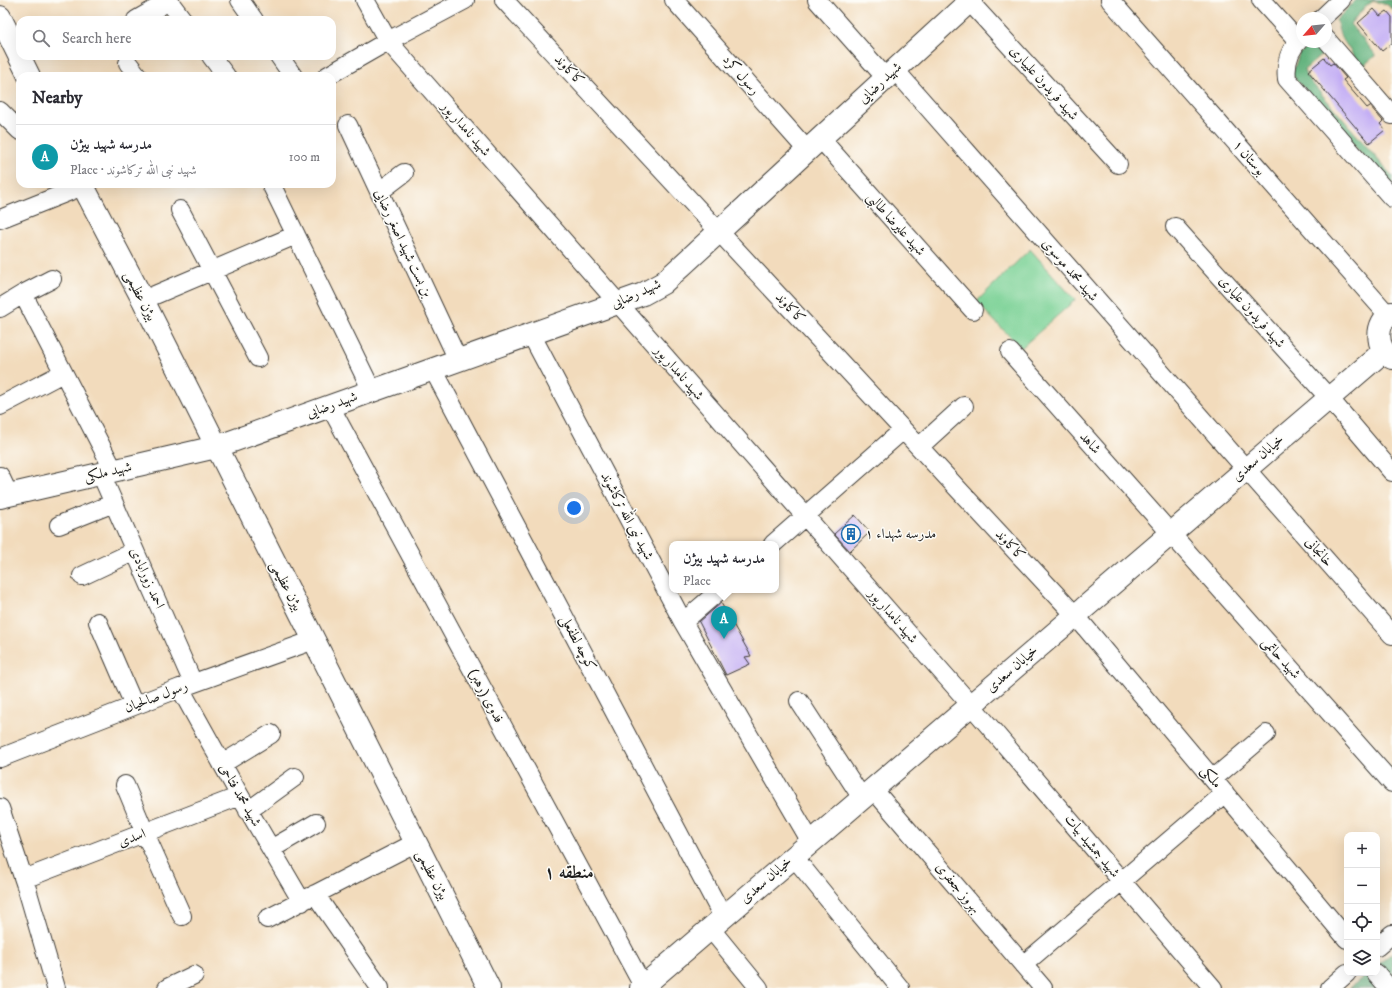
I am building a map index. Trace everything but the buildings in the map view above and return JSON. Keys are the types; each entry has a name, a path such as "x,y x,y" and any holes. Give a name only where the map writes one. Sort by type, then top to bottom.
{"main road":[{"name":"شهید رضایی","path":"216,447 643,294 662,283 970,0"},
{"path":"0,17 16,50"},
{"path":"21,60 27,72"},
{"name":"بیژن عظیمی","path":"86,188 489,988"},
{"path":"1388,354 1380,344 1379,336 1383,321 1390,314"},
{"name":"خیابان سعدی","path":"642,987 1328,398 1388,354"},
{"name":"شهید ملکی","path":"3,489 108,472 216,447"}],"street":[{"path":"240,0 251,16"},
{"name":"شهید نامدار پور","path":"365,0 388,41 971,704"},
{"path":"334,72 465,0"},
{"name":"کاکاوند","path":"504,0 1075,615"},
{"name":"رسول کرد","path":"674,0 814,144"},
{"name":"شهید محمد موسوی","path":"817,0 890,74 1246,469"},
{"name":"شهید فریدون علییاری","path":"970,0 1118,164"},
{"name":"بوستان ۱","path":"1110,0 1390,314"},
{"path":"1261,0 1296,35"},
{"path":"1328,12 1341,0"},
{"path":"143,16 168,1 180,16"},
{"path":"1296,45 1291,52 1286,67 1287,78 1392,198"},
{"path":"1332,46 1392,115"},
{"path":"214,60 223,72"},
{"path":"282,60 290,72"},
{"path":"0,111 16,127"},
{"name":"بن بست شهید اصغر رضایی","path":"348,125 458,360"},
{"name":"شهید علیرضا طالبی","path":"814,144 973,310"},
{"path":"380,192 404,173"},
{"path":"0,219 77,188"},
{"path":"274,188 372,391"},
{"path":"180,210 258,358"},
{"name":"شهید فریدون علیاری","path":"1175,227 1392,472"},
{"path":"143,300 296,235"},
{"path":"0,308 52,279"},
{"name":"احمد زورابادی","path":"23,294 63,373 108,472 114,503 135,551 186,685"},
{"name":"شهید نبی الله ترکاشوند","path":"531,334 683,622 811,842"},
{"name":"شاهد","path":"1010,352 1170,534"},
{"name":"کوچه لطفعلی","path":"433,369 717,923 759,988"},
{"path":"0,406 63,373"},
{"name":"فدوی (رهبر)","path":"330,406 642,987"},
{"path":"919,447 964,406"},
{"path":"776,541 903,430"},
{"name":"خانجانی","path":"1246,469 1392,635"},
{"path":"59,525 114,503"},
{"name":"شهید حاتمی","path":"1170,534 1392,783"},
{"path":"82,576 135,551"},
{"path":"683,622 717,593"},
{"name":"ملکی","path":"1075,615 1344,935"},
{"path":"98,622 134,705"},
{"name":"رسول صالحیان","path":"0,758 186,685 314,640"},
{"name":"شهید محمد فتاحی","path":"186,685 222,764 271,849 380,988"},
{"name":"بهروز جعفری","path":"799,701 868,793 1043,988"},
{"name":"شهید جمشید بیات","path":"971,704 1213,988"},
{"path":"222,764 271,734"},
{"path":"1213,779 1266,734"},
{"name":"اسدی","path":"24,879 145,833 244,803 295,777"},
{"path":"126,786 182,916"},
{"path":"1023,965 1224,793"},
{"path":"0,808 24,879 56,988"},
{"path":"271,849 316,823"},
{"path":"267,919 415,843"},
{"path":"794,857 900,988"},
{"path":"1380,944 1392,934"},
{"path":"167,988 194,975"},
{"path":"1330,988 1344,976"},
{"path":"1379,976 1389,988"}],"green space":[{"path":"1356,0 1392,0 1392,10 1388,5 1373,1 1364,8 1350,24 1376,55 1361,68 1340,35 1336,20"},
{"path":"1307,48 1330,48 1336,54 1330,59 1325,52 1304,70 1306,76 1392,176 1392,189 1292,75 1299,54"},
{"path":"1030,249 1075,300 1021,348 976,302"},
{"path":"1392,953 1392,978 1380,988 1350,988 1364,976 1380,976 1380,963"}],"place":[{"name":"مدرسه شهداء ۱","path":"851,534"},
{"name":"مدرسه شهید بیژن","path":"724,639"}],"district":[{"name":"منطقه ۱","path":"569,873"}]}
